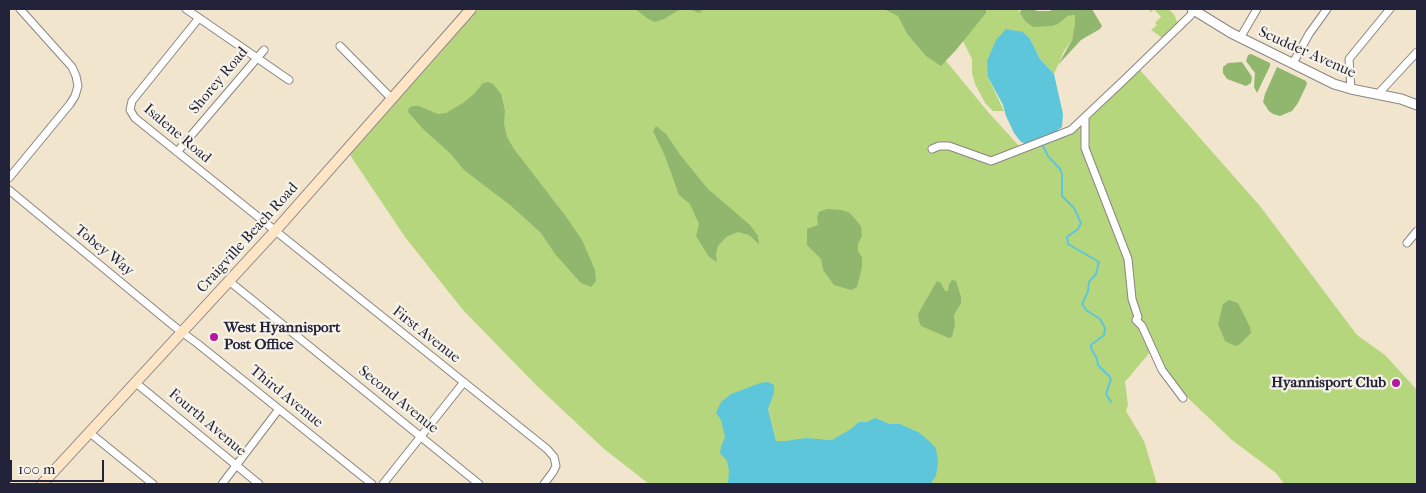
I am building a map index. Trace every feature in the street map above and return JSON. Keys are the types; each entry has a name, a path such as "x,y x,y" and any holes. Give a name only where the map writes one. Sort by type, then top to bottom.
{"main road":[{"name":"Craigville Beach Road","path":"43,484 276,230 471,9"}],"street":[{"path":"9,178 70,104 78,86 72,68 20,9"},
{"path":"186,9 289,80"},
{"path":"932,149 939,146 949,146 991,161 1071,130 1190,16 1193,9"},
{"name":"Scudder Avenue","path":"1193,9 1240,38 1334,84 1401,99 1417,105"},
{"path":"1240,38 1257,9"},
{"path":"1293,63 1309,34 1327,9"},
{"path":"1350,89 1349,59 1390,9"},
{"name":"Isalene Road","path":"199,18 149,79 130,106 131,113 268,226 276,230"},
{"path":"340,46 392,99"},
{"name":"Shorey Road","path":"177,152 264,50"},
{"path":"1378,94 1417,52"},
{"path":"1085,118 1085,148 1128,258 1132,299 1138,318 1136,320 1142,326 1162,370 1183,398"},
{"path":"1071,130 1085,135"},
{"name":"Tobey Way","path":"9,190 183,332"},
{"name":"First Avenue","path":"276,230 340,284 547,449 554,457 556,463 553,472 544,484"},
{"path":"1407,243 1417,230"},
{"name":"Second Avenue","path":"229,281 479,484"},
{"name":"Third Avenue","path":"183,332 372,484"},
{"path":"383,484 464,382"},
{"name":"Fourth Avenue","path":"136,383 260,484"},
{"path":"222,484 279,409"},
{"path":"90,433 153,484"}],"green space":[{"name":"Hyannisport Club","path":"479,9 903,9 989,113 1020,147 1067,130 1082,118 1095,112 1140,70 1260,206 1357,335 1385,355 1417,390 1417,484 1284,484 1276,473 1232,440 1166,377 1151,351 1125,382 1128,405 1126,411 1144,441 1157,484 923,484 916,431 907,428 832,440 814,439 792,445 776,441 768,409 769,406 731,461 729,484 649,484 603,448 536,385 463,310 405,237 350,155"},
{"path":"635,9 704,9 699,13 692,10 679,10 655,22"},
{"path":"884,9 986,9 986,13 941,66 926,56 908,35 898,16"},
{"path":"953,9 1018,9 1025,21 1058,24 1068,16 1075,15 1072,40 1064,51 1054,74 1040,59 1030,39 988,77 1004,111 993,111 985,103 975,84 972,73 972,59 960,35"},
{"path":"1021,9 1050,11 1052,9 1092,9 1102,26 1081,40 1058,65 1072,40 1075,15 1068,16 1052,26 1033,27 1025,21 1020,13"},
{"path":"1154,9 1168,9 1174,14 1178,24 1164,37 1151,30 1157,25 1155,23 1161,17"},
{"path":"1251,54 1270,63 1257,93 1254,87 1255,73 1246,61 1248,55"},
{"path":"1242,62 1252,77 1251,83 1246,86 1227,79 1223,73 1223,67 1228,63"},
{"path":"1277,67 1306,81 1307,84 1292,111 1280,116 1269,111 1263,102"},
{"path":"483,83 493,84 501,94 505,111 504,124 507,137 514,149 582,240 595,270 596,281 591,287 581,283 555,254 541,233 510,205 464,170 450,153 424,130 408,112 409,108 419,106 438,114 446,113 463,103"},
{"path":"656,126 666,134 708,189 750,225 758,236 759,244 749,235 738,232 726,237 718,246 716,253 717,262 709,257 696,236 699,224 690,204 679,195 665,156 653,131"},
{"path":"827,209 842,210 850,213 861,226 862,236 858,244 858,251 862,257 862,267 857,287 851,290 834,285 823,270 821,259 807,245 807,229 818,225 817,218 819,212"},
{"path":"952,280 956,281 961,303 954,315 955,325 952,337 949,338 921,326 918,314 937,281 941,283 945,291 948,291"},
{"path":"1229,300 1238,303 1251,333 1239,345 1235,346 1225,341 1218,324 1223,304"}],"water":[{"path":"1006,29 1023,32 1030,39 1040,59 1054,74 1063,114 1062,127 1051,135 1028,144 1021,142 1014,133 1003,105 988,77 987,61 996,40"},
{"path":"768,382 774,385 774,393 768,409 776,441 806,438 832,440 859,422 867,422 875,418 890,424 900,424 918,432 928,440 936,448 938,462 936,476 930,484 728,484 729,470 727,461 720,453 725,437 721,420 716,413 721,402 731,394 760,383"}],"waterway":[{"path":"1042,144 1048,156 1062,174 1062,196 1074,208 1081,223 1078,229 1067,237 1068,244 1099,262 1096,274 1089,282 1088,291 1082,304 1086,310 1100,319 1105,328 1104,335 1091,345 1091,348 1098,365 1111,379 1106,394 1111,402"}],"place":[{"name":"West Hyannisport Post Office","path":"214,337"},
{"name":"Hyannisport Club","path":"1396,383"}]}
